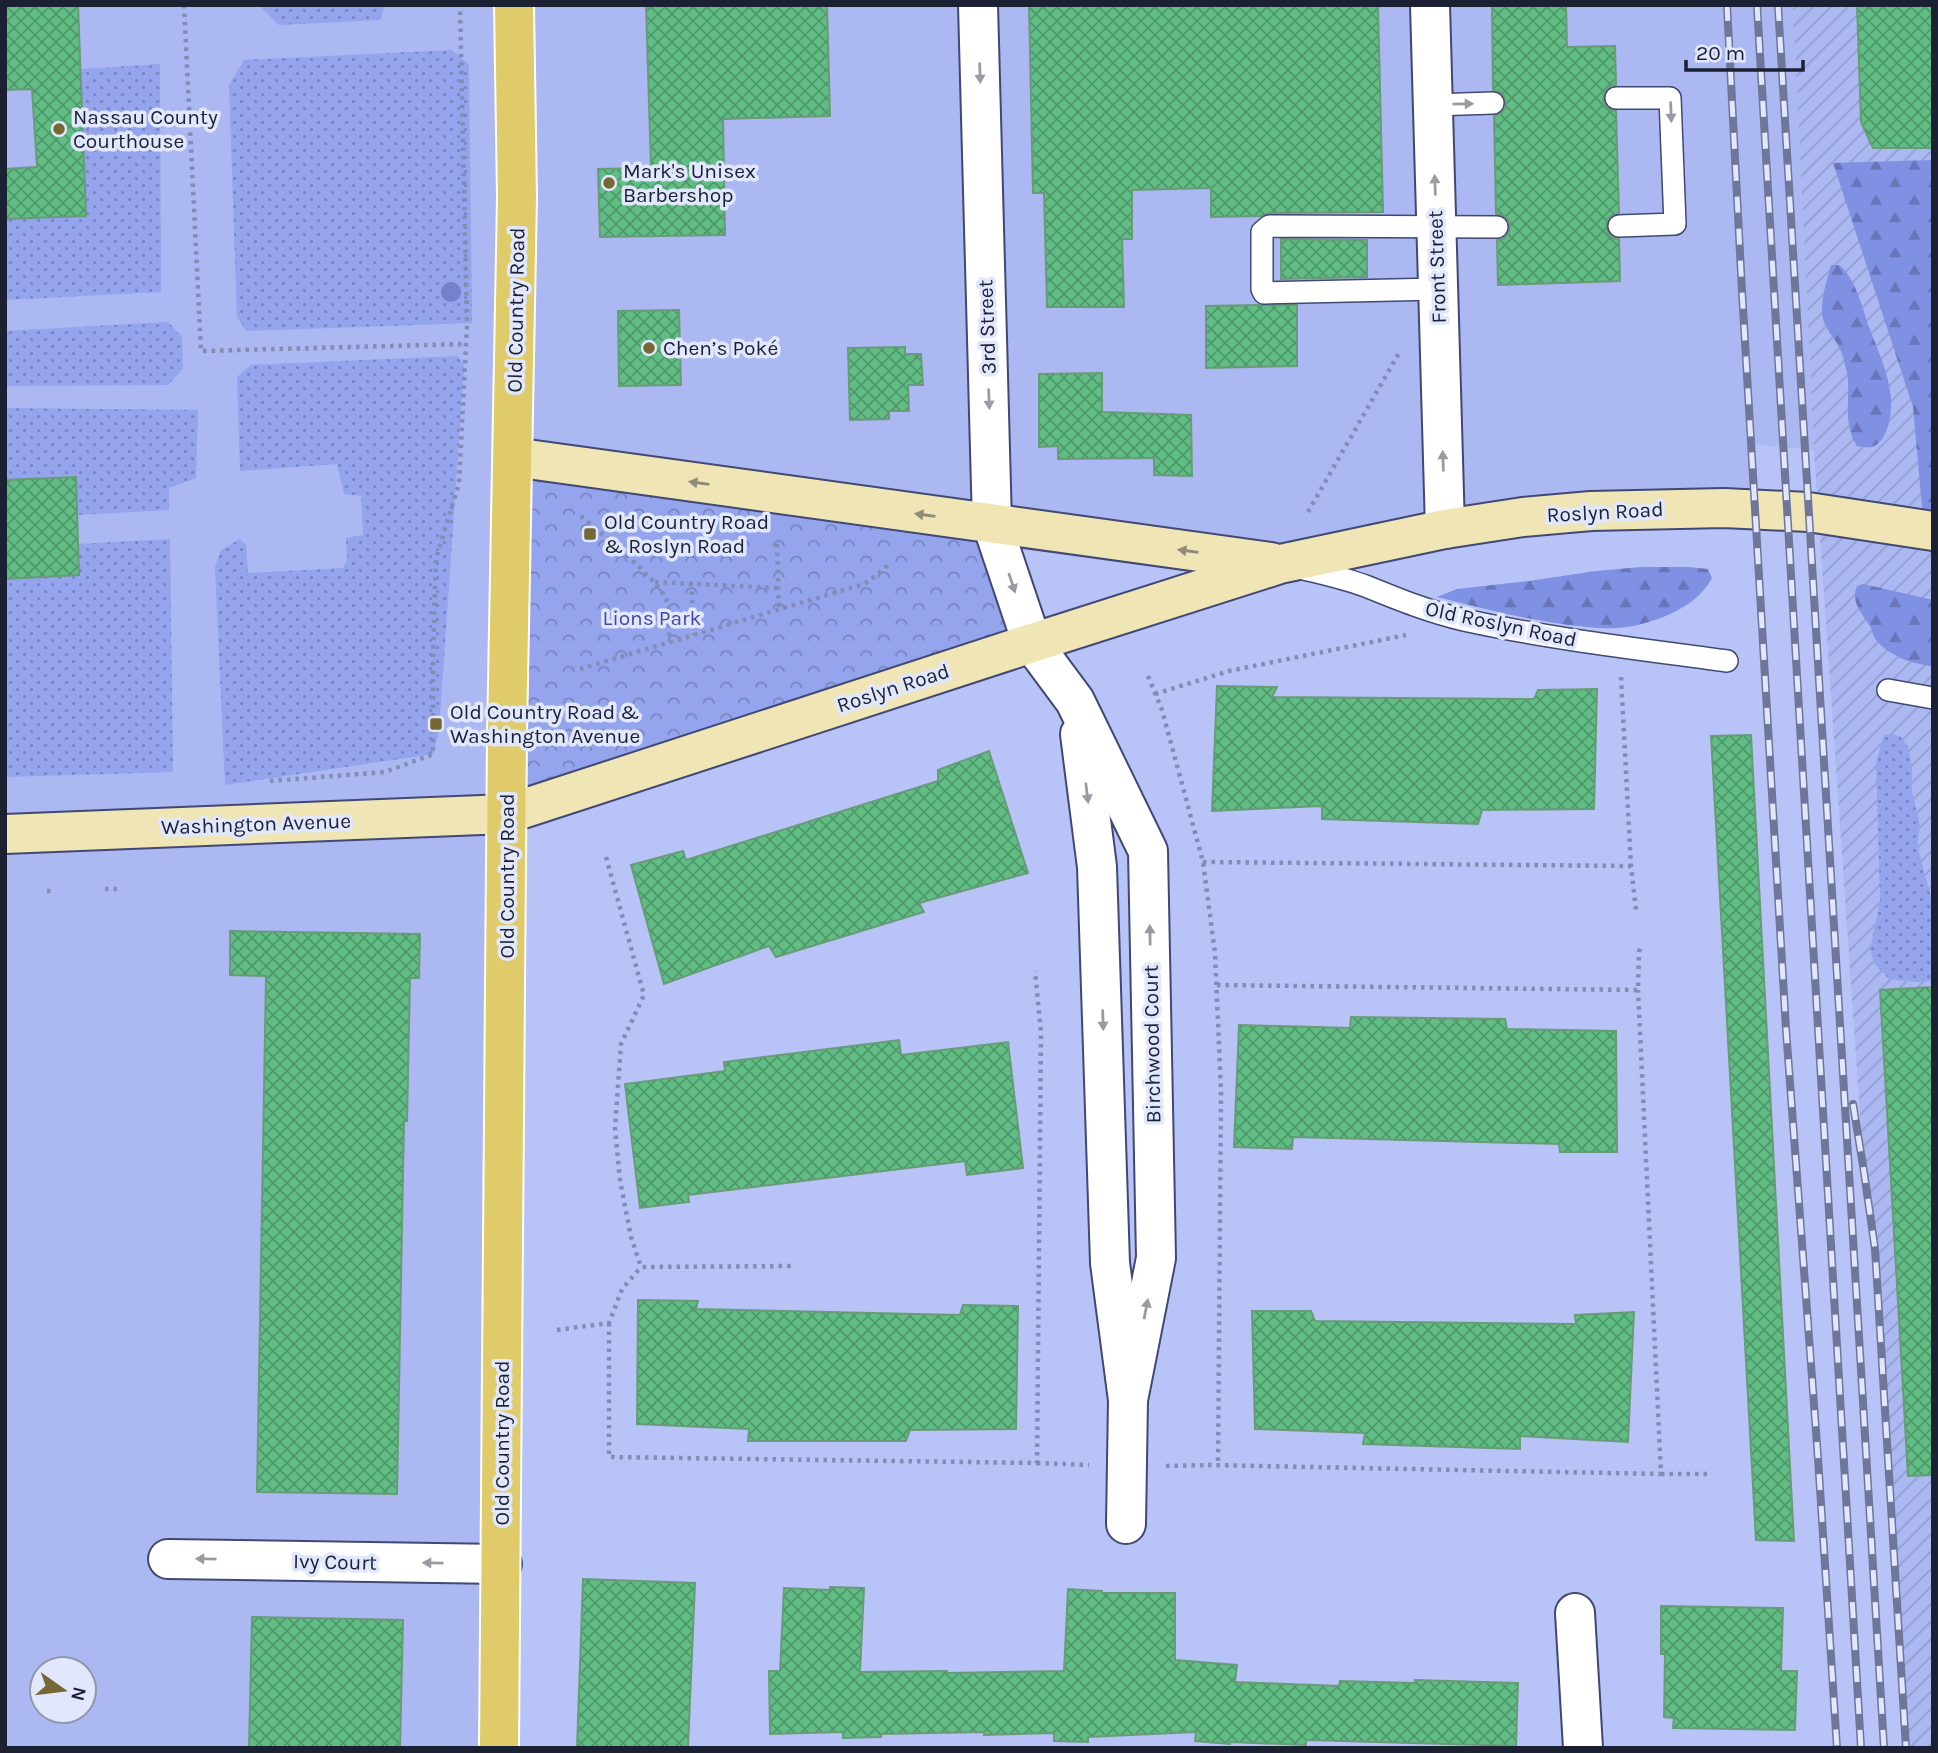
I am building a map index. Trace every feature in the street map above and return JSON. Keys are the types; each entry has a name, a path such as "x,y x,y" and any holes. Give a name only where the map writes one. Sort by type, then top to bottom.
{"main road":[{"name":"Old Country Road","path":"499,1748 507,814 517,197 514,5"},
{"name":"Roslyn Road","path":"513,457 1280,564"},
{"name":"Roslyn Road","path":"507,814 1280,564 1445,529 1523,517 1591,511 1724,508 1808,512 1933,531"},
{"name":"Washington Avenue","path":"5,834 507,814"}],"street":[{"name":"3rd Street","path":"978,5 992,524 1032,643"},
{"name":"Front Street","path":"1430,5 1445,529"},
{"name":"Birchwood Court","path":"1032,643 1075,701 1148,851 1156,1258 1128,1400"},
{"name":"Birchwood Court","path":"1075,701 1097,867 1110,1263 1128,1400 1126,1524"},
{"name":"Ivy Court","path":"168,1559 502,1564"},
{"path":"1574,1613 1583,1748"}],"lane":[{"path":"1616,98 1670,98 1675,224 1619,226"},
{"path":"1433,105 1493,103"},
{"path":"1438,289 1264,293 1262,232 1269,226 1497,227"},
{"name":"Old Roslyn Road","path":"1280,564 1337,577 1423,609 1464,620 1727,662"},
{"path":"1888,690 1933,698"}],"path":[{"path":"184,5 201,351 466,344"},
{"path":"265,781 385,772 433,754 436,558 458,484 466,344 460,5"},
{"path":"1308,512 1401,350"},
{"path":"581,516 654,582 666,598 669,614 668,642"},
{"path":"776,544 779,610"},
{"path":"580,669 864,584 891,562"},
{"path":"654,582 778,588"},
{"path":"691,583 694,635"},
{"path":"1155,694 1229,671 1406,635"},
{"path":"1621,665 1631,866 1636,910"},
{"path":"1148,676 1162,710 1203,862 1215,953 1221,1092 1220,1465 1160,1466"},
{"path":"606,857 643,995 621,1044 615,1128 622,1191 631,1237 641,1267"},
{"path":"1203,862 1631,866"},
{"path":"105,890 117,889"},
{"path":"47,891 55,891"},
{"path":"1641,945 1638,990 1661,1474"},
{"path":"1035,971 1041,1033 1037,1463"},
{"path":"1217,985 1638,990"},
{"path":"795,1266 641,1267 622,1289 608,1323 609,1457 1099,1465"},
{"path":"557,1330 608,1323"},
{"path":"1208,1465 1711,1474"}],"shaded area":[{"path":"5,5 509,5 496,1748 5,1748"},
{"path":"514,5 1793,5 1814,450 1751,444 1751,506 1280,564 513,457"},
{"path":"1793,5 1933,5 1933,1748 1906,1748 1875,1249 1864,1172 1814,450"}],"green space":[{"path":"259,5 385,5 380,20 279,25"},
{"path":"452,50 469,65 472,323 246,331 237,317 229,85 244,60"},
{"path":"160,64 161,292 5,300 5,219 86,215 81,69"},
{"path":"1933,160 1933,532 1924,529 1913,407 1833,163"},
{"path":"1831,265 1839,265 1854,285 1888,381 1891,395 1889,423 1884,436 1873,447 1857,446 1852,437 1848,419 1847,372 1841,351 1823,319 1822,301"},
{"path":"168,322 182,337 183,368 168,385 5,386 5,331"},
{"path":"458,356 464,366 439,731 433,754 225,785 215,567 221,550 240,539 246,545 248,573 343,568 347,560 346,538 363,535 361,496 344,494 337,464 240,471 237,377 251,365"},
{"path":"5,408 198,410 196,478 169,488 169,510 77,515 76,477 5,480"},
{"name":"Lions Park","path":"513,457 992,524 1032,643 507,814"},
{"path":"170,539 173,772 5,777 5,579 79,575 78,544"},
{"path":"1641,567 1708,569 1712,578 1687,605 1664,617 1620,628 1552,623 1437,597 1457,589"},
{"path":"1863,584 1933,600 1933,667 1899,657 1876,640 1856,602 1857,586"},
{"path":"1884,735 1901,737 1908,747 1912,766 1912,792 1920,825 1917,845 1933,905 1933,981 1889,979 1875,964 1870,950 1880,901 1876,762"}],"building":[{"name":"Nassau County Courthouse","path":"5,5 78,5 86,216 5,219 5,169 37,167 32,89 5,90"},
{"path":"646,5 827,5 830,116 723,119 725,235 600,237 598,169 651,168"},
{"path":"1029,5 1378,5 1383,212 1269,213 1261,216 1211,217 1211,188 1132,190 1132,239 1122,239 1124,307 1047,307 1044,193 1033,193"},
{"path":"1492,5 1566,5 1567,47 1615,46 1616,85 1605,91 1603,99 1609,109 1616,111 1619,213 1607,220 1606,226 1613,238 1619,239 1620,281 1498,285 1497,240 1508,234 1510,226 1504,216 1496,214 1494,116 1505,109 1506,103 1499,91 1493,90"},
{"path":"1857,5 1933,5 1933,148 1873,148 1861,122"},
{"path":"1281,239 1367,240 1367,277 1281,279"},
{"path":"1297,305 1297,366 1206,368 1206,306"},
{"name":"Chen’s Poké","path":"679,310 681,385 619,386 618,311"},
{"path":"905,347 905,354 921,354 923,385 908,385 909,411 889,411 889,419 850,420 848,348"},
{"path":"1102,373 1102,412 1191,415 1192,476 1154,475 1154,458 1058,459 1058,446 1039,447 1039,374"},
{"path":"76,477 79,575 5,579 5,480"},
{"path":"1217,686 1277,687 1272,697 1534,699 1538,690 1597,689 1594,809 1482,810 1478,824 1322,819 1322,806 1212,811"},
{"path":"1751,735 1794,1541 1756,1540 1711,736"},
{"path":"989,751 1028,873 919,903 924,912 776,957 769,946 664,984 631,865 683,851 686,860 938,781 938,770"},
{"path":"230,931 420,934 419,978 410,978 407,1121 404,1121 397,1494 257,1492 266,976 230,975"},
{"path":"1933,987 1933,1475 1908,1476 1880,990"},
{"path":"1351,1017 1505,1019 1507,1029 1616,1031 1617,1152 1560,1152 1559,1144 1293,1137 1292,1149 1234,1147 1239,1025 1350,1028"},
{"path":"899,1040 901,1055 1008,1042 1023,1168 967,1175 965,1161 688,1195 689,1202 640,1208 625,1084 725,1071 724,1062"},
{"path":"638,1300 698,1301 696,1309 960,1315 963,1305 1018,1306 1016,1429 910,1430 906,1441 748,1441 749,1429 637,1424"},
{"path":"1252,1311 1311,1311 1315,1321 1576,1324 1575,1315 1634,1312 1628,1442 1520,1436 1520,1449 1363,1444 1365,1433 1255,1429"},
{"path":"583,1579 695,1583 688,1748 577,1748"},
{"path":"830,1587 864,1588 860,1672 1064,1671 1068,1589 1102,1593 1175,1593 1175,1660 1237,1665 1235,1682 1339,1686 1340,1681 1518,1683 1516,1746 1306,1740 1306,1745 1230,1744 1195,1741 1196,1732 1088,1737 1088,1742 1054,1741 1054,1733 881,1734 881,1737 843,1738 843,1732 770,1734 769,1671 780,1671 784,1588 830,1590"},
{"path":"1661,1606 1783,1608 1781,1671 1797,1671 1795,1730 1673,1728 1674,1718 1664,1717 1665,1654 1661,1654"},
{"path":"252,1617 403,1620 400,1748 249,1748"}],"railway":[{"path":"1727,5 1786,1029 1837,1748"},
{"path":"1757,5 1861,1748"},
{"path":"1778,5 1884,1748"},
{"path":"1853,1104 1875,1249 1906,1748"}],"place":[{"name":"Nassau County Courthouse","path":"59,129"},
{"name":"Mark's Unisex Barbershop","path":"609,183"},
{"name":"Chen’s Poké","path":"649,348"},
{"name":"Old Country Road & Roslyn Road","path":"590,534"},
{"name":"Old Country Road & Washington Avenue","path":"436,724"}]}
